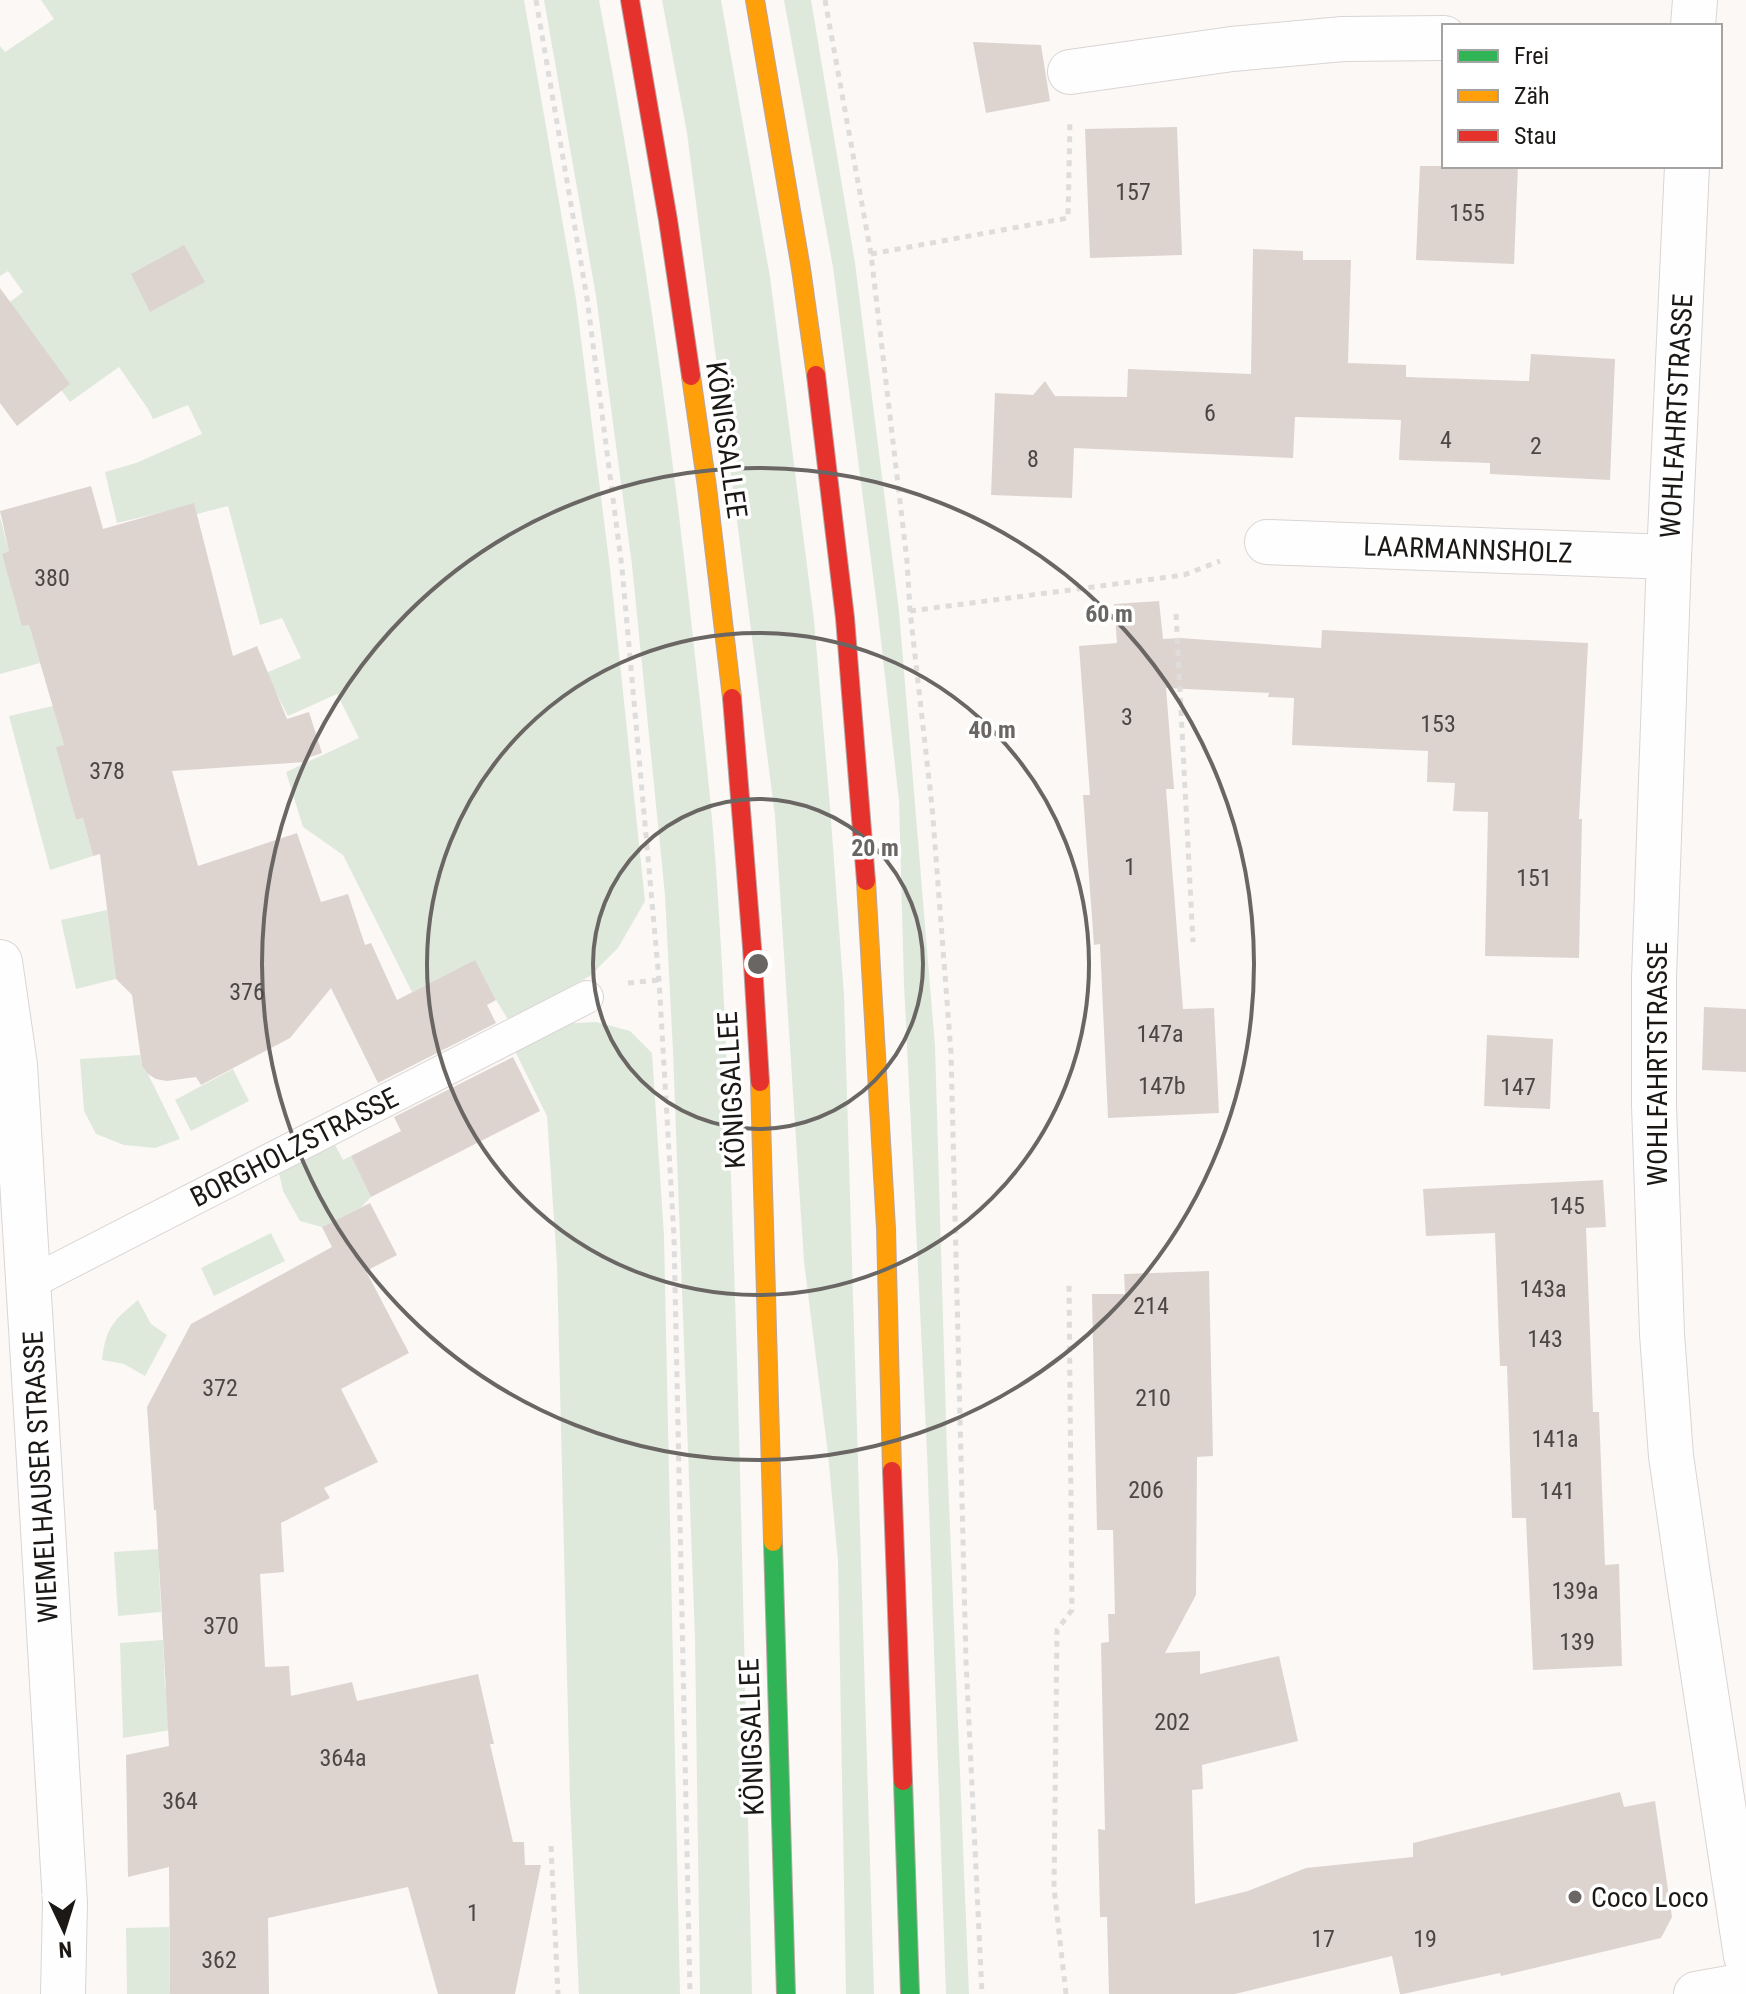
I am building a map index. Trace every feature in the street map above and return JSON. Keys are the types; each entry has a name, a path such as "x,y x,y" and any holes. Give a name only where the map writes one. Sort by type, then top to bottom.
{"main road":[{"name":"KÖNIGSALLEE","path":"630,0 668,220 707,487 740,788 761,1102 786,1994"},
{"path":"755,0 801,269 822,414 845,618 858,775 874,994 886,1228 910,1994"}],"street":[{"path":"1693,24 1695,0"},
{"path":"1070,72 1232,49 1343,39 1442,38"},
{"name":"WOHLFAHRTSTRASSE","path":"1687,168 1654,977 1654,1105 1662,1334 1671,1456 1746,1956"},
{"name":"LAARMANNSHOLZ","path":"1267,542 1669,557"},
{"name":"WIEMELHAUSER STRASSE","path":"0,962 15,1065 14,1290 65,1903 63,1994"},
{"path":"1696,1994 1746,1985"}],"lane":[{"name":"BORGHOLZSTRASSE","path":"14,1290 587,997"}],"path":[{"path":"536,0 587,298 622,568 659,980 674,1237 690,1994"},
{"path":"871,254 1068,218 1070,72"},
{"path":"910,611 1184,575 1267,542"},
{"path":"1176,614 1193,942"},
{"path":"1066,1994 1054,1888 1057,1630 1072,1610 1069,1282"},
{"path":"551,1846 558,1994"}],"shaded area":[{"path":"41,0 524,0 576,299 610,568 645,901 618,948 590,976 509,1021 475,961 412,992 343,855 303,827 286,772 359,738 337,694 288,716 266,673 301,658 282,618 260,625 228,506 197,514 167,511 117,523 105,472 136,463 202,434 188,405 153,419 119,367 70,402 30,347 10,302 23,292 8,271 0,276 0,46 5,52 54,19"},
{"path":"544,0 599,0 653,322 704,741 718,898 729,1129 752,1994 700,1994 695,1638 665,895 632,565 596,296"},
{"path":"662,0 721,0 770,277 814,620 844,995 874,1994 846,1994 838,1561 804,1262 775,816 687,133"},
{"path":"784,0 811,0 855,263 899,611 935,1046 947,1453 969,1994 946,1994 899,801 833,267"},
{"path":"0,517 9,551 2,554 40,663 0,674"},
{"path":"53,706 64,745 57,748 76,820 83,818 93,856 50,870 9,716"},
{"path":"107,910 116,979 76,989 61,920"},
{"path":"596,1022 630,1031 652,1053 664,1236 680,1994 579,1994 570,1799 557,1264 547,1116 513,1047 558,1024"},
{"path":"140,1055 142,1066 180,1139 155,1148 124,1145 96,1134 84,1111 80,1059"},
{"path":"233,1069 249,1101 191,1131 175,1100"},
{"path":"333,1141 343,1160 351,1156 371,1197 360,1208 322,1227 300,1221 283,1191 278,1168"},
{"path":"271,1233 285,1261 214,1296 201,1268"},
{"path":"138,1300 151,1324 167,1335 145,1376 124,1364 102,1360 112,1326"},
{"path":"175,1548 159,1570 161,1612 118,1616 114,1552"},
{"path":"163,1640 165,1687 183,1686 183,1728 123,1738 120,1643"},
{"path":"169,1927 170,1994 127,1994 126,1928"}],"building":[{"path":"973,42 1041,45 1050,101 986,113"},
{"path":"1177,127 1182,255 1090,258 1085,129"},
{"path":"1420,166 1518,168 1514,264 1416,260"},
{"path":"184,245 205,282 150,312 131,274"},
{"path":"1253,249 1303,251 1303,260 1351,260 1348,363 1406,365 1406,377 1529,381 1531,354 1615,359 1610,480 1490,474 1490,463 1399,460 1401,420 1295,417 1293,458 1074,448 1072,498 991,495 995,393 1033,395 1045,381 1055,396 1127,397 1128,369 1251,374"},
{"path":"0,288 70,384 17,426 0,403"},
{"path":"91,486 103,529 194,503 233,656 257,646 287,719 309,712 322,753 304,759 305,762 172,771 198,866 297,833 321,902 348,894 365,945 371,943 397,1000 475,960 496,1000 487,1005 496,1023 378,1083 331,988 290,1038 201,1085 196,1077 167,1081 148,1074 142,1066 132,995 116,979 100,854 93,856 83,818 76,820 56,747 64,745 29,625 22,626 2,554 9,551 0,511"},
{"path":"1159,601 1163,639 1321,648 1322,630 1588,643 1579,819 1582,819 1579,958 1485,956 1488,812 1453,811 1455,783 1427,782 1428,751 1292,745 1294,698 1268,697 1269,693 1166,688 1174,789 1166,789 1183,1009 1214,1008 1219,1113 1108,1118 1100,944 1094,945 1083,795 1090,795 1079,646 1117,643 1114,604"},
{"path":"1704,1007 1746,1009 1746,1072 1702,1070"},
{"path":"1487,1035 1553,1039 1550,1109 1484,1106"},
{"path":"513,1057 540,1111 371,1197 351,1156 401,1131 394,1117"},
{"path":"1603,1180 1606,1227 1586,1228 1593,1412 1599,1412 1605,1565 1619,1564 1622,1666 1533,1670 1526,1518 1512,1518 1507,1366 1500,1366 1495,1233 1426,1236 1423,1189"},
{"path":"370,1203 397,1255 366,1271 409,1353 341,1389 378,1462 324,1488 330,1498 281,1523 284,1572 260,1574 265,1667 289,1666 291,1696 352,1682 357,1701 478,1674 494,1744 490,1744 513,1842 524,1842 525,1865 541,1865 515,1994 438,1994 408,1887 268,1918 269,1994 170,1994 169,1867 128,1877 126,1755 169,1746 147,1407 191,1324 332,1247 322,1227"},
{"path":"1209,1271 1213,1456 1197,1457 1196,1595 1165,1653 1200,1651 1200,1674 1279,1656 1298,1741 1202,1765 1203,1789 1192,1790 1195,1904 1248,1891 1306,1868 1413,1857 1413,1843 1620,1792 1624,1807 1655,1801 1672,1917 1661,1938 1501,1976 1500,1973 1403,1994 1400,1994 1392,1956 1235,1994 1109,1994 1107,1917 1100,1917 1098,1829 1105,1830 1101,1643 1109,1642 1108,1614 1115,1614 1113,1530 1097,1530 1092,1294 1125,1294 1124,1274"}],"traffic: fast":[{"path":"773,1542 786,1994"},
{"path":"903,1781 910,1994"}],"traffic: slow":[{"path":"755,0 816,375"},
{"path":"691,376 732,698"},
{"path":"866,881 886,1228 892,1471"},
{"path":"760,1082 773,1542"}],"traffic: jam":[{"path":"630,0 691,376"},
{"path":"816,375 845,618 866,881"},
{"path":"732,698 760,1082"},
{"path":"892,1471 903,1781"}],"place":[{"name":"Coco Loco","path":"1575,1897"}]}
